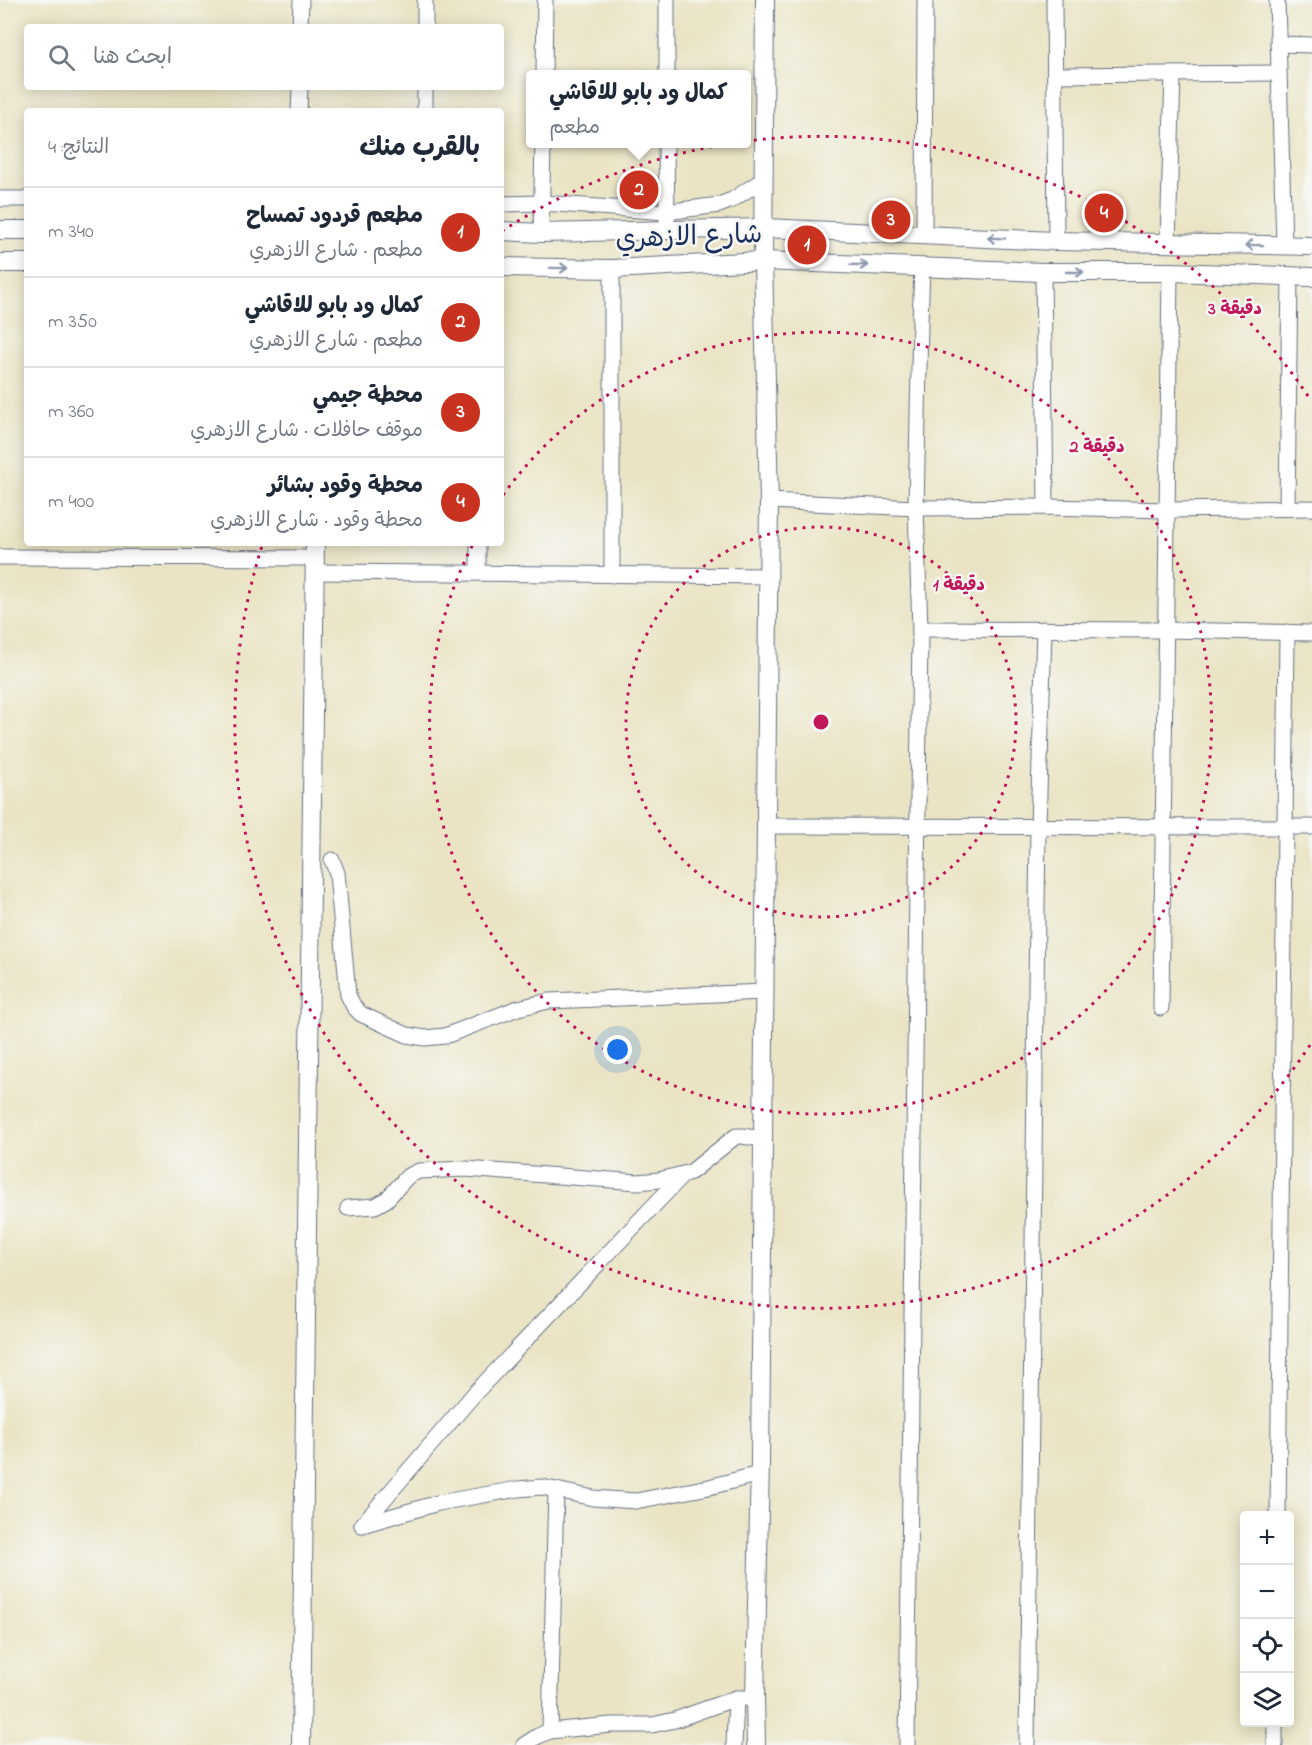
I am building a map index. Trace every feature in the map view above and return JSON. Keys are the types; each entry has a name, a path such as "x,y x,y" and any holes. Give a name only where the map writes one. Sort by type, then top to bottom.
{"street":[{"path":"300,24 301,0"},
{"path":"425,0 425,24"},
{"path":"544,70 545,0"},
{"path":"667,0 667,70"},
{"path":"756,1745 769,501 763,261 765,0"},
{"path":"924,234 926,0"},
{"path":"1054,0 1056,241"},
{"path":"1276,0 1284,245"},
{"path":"1278,45 1312,45"},
{"path":"1055,75 1278,73"},
{"path":"1168,243 1173,74"},
{"path":"299,108 300,90"},
{"path":"425,90 425,108"},
{"path":"541,232 543,148"},
{"path":"666,148 667,221"},
{"path":"504,204 543,203 667,221 732,200 764,180"},
{"path":"0,199 24,199"},
{"name":"شارع الازهري","path":"504,231 541,232 667,221 764,228 1056,241 1312,246"},
{"path":"0,230 24,230"},
{"name":"شارع الازهري","path":"504,267 612,269 763,261 1043,272 1170,272 1312,277"},
{"path":"0,263 24,263"},
{"path":"907,1745 920,629 916,508 922,267"},
{"path":"612,269 612,575"},
{"path":"1043,272 1046,507"},
{"path":"1161,1008 1170,272"},
{"path":"1287,508 1290,276"},
{"path":"769,501 916,508 1046,507 1167,510 1312,508"},
{"path":"478,546 478,572"},
{"path":"0,557 315,558 478,572 768,576"},
{"path":"302,1745 315,558"},
{"path":"920,629 1312,633"},
{"path":"1027,1745 1038,826 1044,629"},
{"path":"1278,1511 1287,632"},
{"path":"765,826 1286,826 1312,828"},
{"path":"332,860 337,873 348,995 354,1007 361,1014 407,1035 425,1038 445,1036 518,1008 549,1001 764,992"},
{"path":"348,1208 375,1206 386,1200 408,1176 419,1171 466,1169 638,1182 682,1176 691,1172 725,1143 736,1137 762,1139"},
{"path":"682,1176 475,1393 362,1525 438,1503 507,1491 542,1487 593,1498 636,1501 709,1487 759,1474"},
{"path":"550,1731 556,1490"},
{"path":"524,1745 550,1731 611,1725 652,1725 675,1720 736,1698 755,1698"},
{"path":"734,1745 736,1698"},
{"path":"1275,1727 1275,1745"}],"place":[{"name":"كمال ود بابو للاقاشي","path":"639,190"},
{"name":"محطة وقود بشائر","path":"1104,213"},
{"name":"محطة جيمي","path":"891,220"},
{"name":"مطعم قردود تمساح","path":"807,245"}]}
